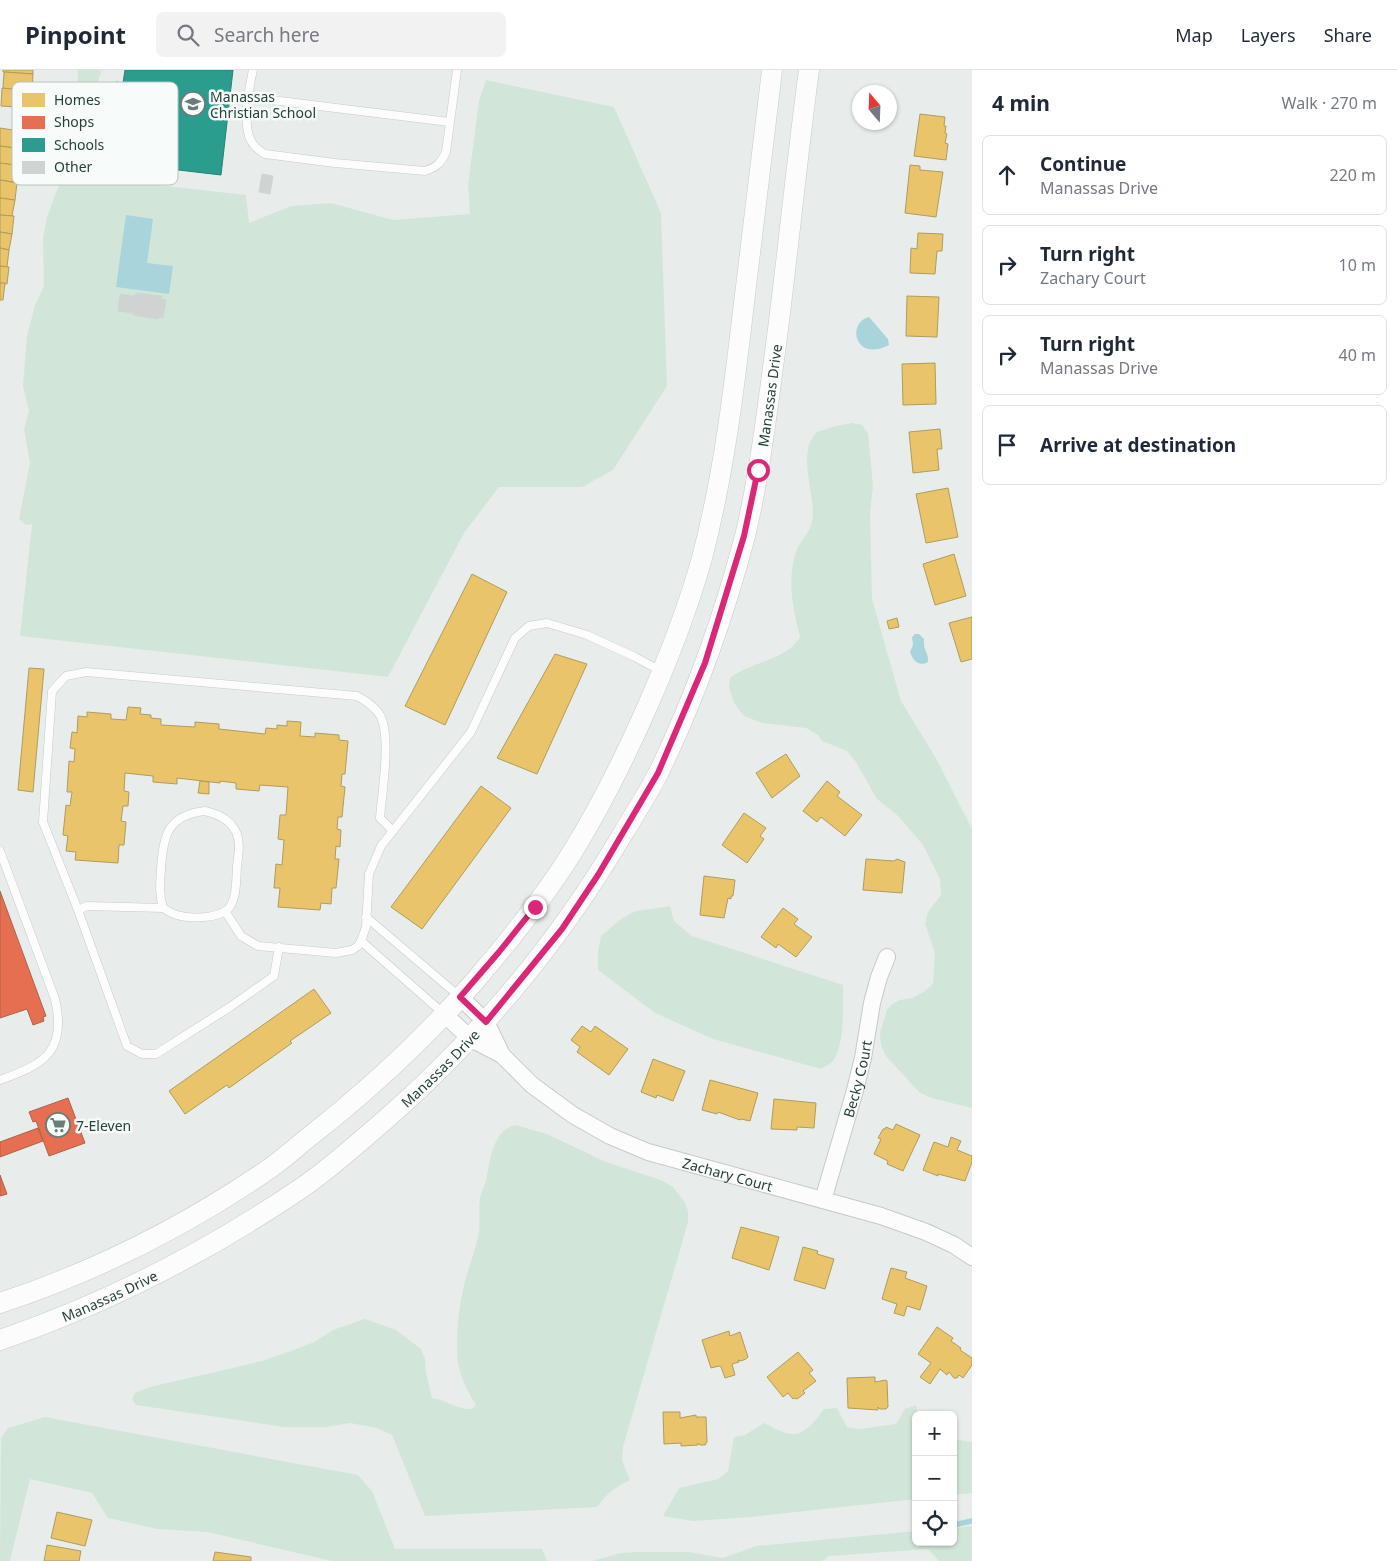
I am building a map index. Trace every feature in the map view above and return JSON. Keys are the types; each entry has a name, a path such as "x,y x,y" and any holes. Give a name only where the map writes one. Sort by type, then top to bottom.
{"street":[{"path":"0,1303 34,1292 114,1257 215,1203 268,1169 370,1088 414,1047 499,952 535,907 572,853 607,793 636,733 683,620 701,560 730,422 772,70"},
{"name":"Manassas Drive","path":"0,1340 49,1323 117,1294 181,1262 238,1229 306,1185 353,1148 411,1097 471,1038 562,929 598,875 658,773 705,663 744,536 758,470 781,306 809,70"},
{"name":"Becky Court","path":"823,1200 854,1094 872,1003 887,957"},
{"name":"Zachary Court","path":"460,997 486,1022 502,1055"},
{"name":"Zachary Court","path":"444,1015 471,1038 502,1055 538,1090 573,1115 610,1136 648,1152 881,1216 926,1232 954,1245 972,1257"}],"lane":[{"path":"253,70 248,97 248,132 251,142 258,150 266,154 335,163 425,171 435,168 442,161 446,152 457,70"},
{"path":"248,97 449,122"},
{"path":"224,911 241,936 258,946 336,953 352,950 361,941 366,927 368,874 381,846 471,732 514,638 529,626 547,623 587,635 635,657 662,672"},
{"path":"279,947 274,976 230,1007 156,1054 142,1054 127,1046 78,910 43,822 52,691 66,676 86,672 357,696 371,704 381,717 386,740 380,818 393,831"},
{"path":"78,910 88,906 163,908 177,915 210,917 219,915 229,908 235,893 239,844 237,833 228,821 217,814 205,811 192,812 178,818 167,831 162,846 159,896 163,908"},
{"path":"0,851 55,999 59,1016 58,1034 54,1047 44,1058 34,1067 0,1080"},
{"path":"366,916 460,997"},
{"path":"361,941 444,1015"}],"green space":[{"path":"78,70 100,70 101,72 98,82 78,82"},
{"path":"486,80 614,107 661,213 667,386 613,470 582,487 499,487 464,533 388,677 20,636 32,524 26,525 19,519 30,463 24,429 29,411 23,386 27,336 35,305 44,286 43,238 47,217 59,185 157,185 246,195 249,223 291,206 331,203 393,220 470,214 468,185 479,101"},
{"path":"852,423 862,425 868,433 873,486 870,513 872,599 901,701 937,760 972,829 972,1108 931,1098 919,1092 886,1056 881,1046 880,1033 887,1010 892,1004 900,1000 912,998 925,991 933,983 935,953 925,924 928,912 941,895 940,879 923,845 898,816 877,799 856,762 847,751 822,741 818,735 806,728 762,723 744,716 734,703 729,687 730,678 786,651 800,637 793,604 791,582 797,549 812,522 813,513 807,464 809,445 817,432"},
{"path":"670,906 674,921 692,936 843,985 842,1033 838,1052 834,1060 821,1069 713,1039 655,1013 598,970 598,952 601,936 622,918 636,911"},
{"path":"515,1125 547,1134 606,1162 661,1180 673,1187 684,1201 688,1211 688,1222 623,1447 622,1460 630,1480 612,1491 597,1507 425,1516 392,1435 377,1428 350,1423 326,1427 284,1427 136,1405 132,1399 135,1393 150,1387 262,1361 314,1342 333,1330 365,1319 396,1330 421,1349 425,1359 432,1398 462,1408 472,1409 476,1405 464,1384 459,1369 457,1353 460,1305 478,1237 480,1199 493,1148 501,1133"},
{"path":"916,1405 917,1411 912,1411 912,1499 751,1517 693,1521 663,1516 679,1488 718,1479 728,1471 734,1437 745,1435 764,1423 786,1433 798,1433 808,1427 824,1409 837,1408 847,1427 859,1429 896,1424 905,1409"},
{"path":"45,1417 358,1475 372,1491 395,1549 542,1549 547,1561 332,1561 207,1532 157,1529 108,1518 92,1493 30,1479 10,1561 0,1561 1,1438 8,1428"},
{"path":"957,1440 972,1442 972,1493 957,1495"},
{"path":"972,1526 972,1561 939,1561 928,1549 829,1556 822,1561 592,1561 621,1553 637,1552 689,1552 723,1558 756,1546 912,1531 912,1546 957,1546 957,1528"}],"water":[{"path":"126,215 153,219 147,263 173,266 169,294 116,287"},
{"path":"869,317 888,339 889,345 877,349 868,349 862,346 856,333 862,321"},
{"path":"915,634 919,634 924,639 928,662 922,664 917,662 910,652 913,645 912,637"}],"building: Homes":[{"path":"3,70 33,70 33,74 3,72"},
{"path":"4,73 33,74 32,82 12,82 12,89 4,89"},
{"path":"2,88 12,89 12,107 1,106"},
{"path":"920,114 945,117 944,126 946,126 945,133 947,134 945,143 948,144 946,160 914,156"},
{"path":"0,128 12,130 12,148 0,146"},
{"path":"0,146 12,148 12,165 0,163"},
{"path":"0,163 12,165 12,182 0,180"},
{"path":"910,165 920,166 920,170 943,172 936,217 905,213"},
{"path":"0,180 17,185 15,200 0,198"},
{"path":"0,198 15,200 12,216 0,215"},
{"path":"0,215 14,216 12,234 0,232"},
{"path":"0,232 12,234 9,250 0,248"},
{"path":"918,233 943,234 942,251 937,251 935,274 910,273 911,248 917,249"},
{"path":"0,248 9,250 7,267 0,266"},
{"path":"0,266 9,267 7,284 0,283"},
{"path":"0,283 5,283 3,300 0,300"},
{"path":"907,296 939,297 937,337 906,336"},
{"path":"935,363 936,404 903,405 902,364"},
{"path":"940,429 942,449 937,449 939,470 913,473 909,432"},
{"path":"948,488 958,537 926,543 916,494"},
{"path":"954,554 966,596 935,605 923,564"},
{"path":"472,574 507,592 445,725 405,706"},
{"path":"972,617 972,659 961,662 949,623"},
{"path":"897,618 899,627 889,629 887,621"},
{"path":"555,654 587,664 537,774 497,758"},
{"path":"29,668 44,669 33,792 18,790"},
{"path":"128,707 141,708 140,714 151,715 151,718 161,719 161,725 195,727 195,722 219,724 219,729 265,734 266,728 277,729 277,725 287,726 287,721 301,722 300,736 315,737 315,733 339,735 339,740 348,741 345,774 342,774 341,786 345,787 342,817 338,817 337,829 341,830 340,847 336,846 335,859 339,859 336,888 332,888 331,904 321,903 320,910 278,907 280,888 274,888 276,864 282,865 284,840 278,839 280,815 286,815 288,787 260,785 259,791 236,789 236,783 220,781 220,783 177,778 177,784 153,782 153,776 125,773 124,791 129,792 128,806 123,806 121,821 126,822 124,845 119,845 118,863 75,860 76,852 66,851 68,836 63,835 66,805 70,806 72,792 67,792 69,761 74,762 75,749 70,748 72,732 77,733 78,716 87,717 87,712 111,714 111,719 126,720"},
{"path":"786,754 800,776 772,798 756,773"},
{"path":"200,781 209,782 209,794 198,793"},
{"path":"827,781 840,792 837,796 862,815 845,836 821,817 817,822 803,811"},
{"path":"481,786 511,808 422,929 391,907"},
{"path":"744,813 766,828 760,836 764,839 747,863 722,845"},
{"path":"866,859 894,861 897,859 905,862 902,893 863,890"},
{"path":"704,876 735,880 733,896 731,896 731,899 728,898 724,918 700,915"},
{"path":"783,908 798,919 794,924 812,937 796,957 778,944 776,948 761,937"},
{"path":"314,989 331,1013 290,1041 292,1043 229,1088 227,1085 185,1114 169,1091"},
{"path":"582,1026 591,1032 595,1026 628,1049 609,1075 577,1052 580,1047 571,1040"},
{"path":"653,1059 685,1071 673,1101 657,1095 656,1098 641,1092"},
{"path":"710,1080 758,1093 750,1121 740,1120 718,1112 717,1114 702,1110"},
{"path":"774,1099 816,1103 814,1128 797,1127 797,1130 771,1129"},
{"path":"896,1124 920,1135 903,1171 887,1164 888,1161 874,1154 881,1139 878,1138 883,1129 886,1127 893,1130"},
{"path":"951,1137 961,1141 957,1150 972,1156 972,1162 965,1181 938,1174 938,1176 923,1170 934,1142 948,1147"},
{"path":"741,1227 779,1237 769,1270 732,1258"},
{"path":"803,1247 818,1251 817,1254 834,1259 825,1289 794,1280"},
{"path":"891,1268 907,1272 905,1278 927,1286 920,1310 907,1306 904,1316 894,1313 897,1304 882,1299"},
{"path":"937,1327 953,1338 951,1341 972,1358 972,1365 963,1378 959,1375 957,1378 954,1378 949,1372 947,1375 940,1369 930,1384 920,1377 931,1363 918,1354"},
{"path":"729,1331 730,1336 740,1332 748,1357 732,1364 735,1375 725,1378 721,1367 711,1368 702,1340"},
{"path":"798,1352 813,1370 809,1373 816,1381 803,1391 805,1393 797,1399 793,1399 788,1393 783,1397 767,1377"},
{"path":"875,1377 875,1382 887,1381 888,1407 880,1409 878,1407 878,1410 848,1408 847,1378"},
{"path":"663,1412 680,1412 680,1418 696,1415 696,1417 706,1417 707,1442 705,1445 698,1443 698,1445 681,1446 681,1443 664,1444"},
{"path":"57,1512 92,1520 85,1546 51,1538"},
{"path":"47,1545 81,1551 79,1561 44,1561"},
{"path":"215,1552 251,1557 251,1561 213,1561"}],"building: Shops":[{"path":"0,891 46,1016 43,1017 44,1021 33,1025 27,1009 0,1018"},
{"name":"7-Eleven","path":"68,1098 85,1143 49,1156 36,1121 33,1122 29,1112"},
{"name":"7-Eleven","path":"38,1128 43,1141 0,1157 0,1142"},
{"path":"0,1175 7,1194 0,1196"}],"building: Schools":[{"path":"125,70 233,70 221,175 178,170 178,82 123,82"}],"building: Other":[{"path":"262,174 273,176 270,194 259,192"},
{"path":"136,293 162,296 161,299 166,300 163,318 159,317 158,319 118,311 120,294 135,296"}],"waterway":[{"path":"957,1524 972,1521"}],"place":[{"name":"Manassas Christian School","path":"193,104"},
{"name":"7-Eleven","path":"58,1125"}],"route":[{"path":"535,907 460,997 486,1022 562,929 598,875 658,773 705,663 744,536 758,470"}]}
